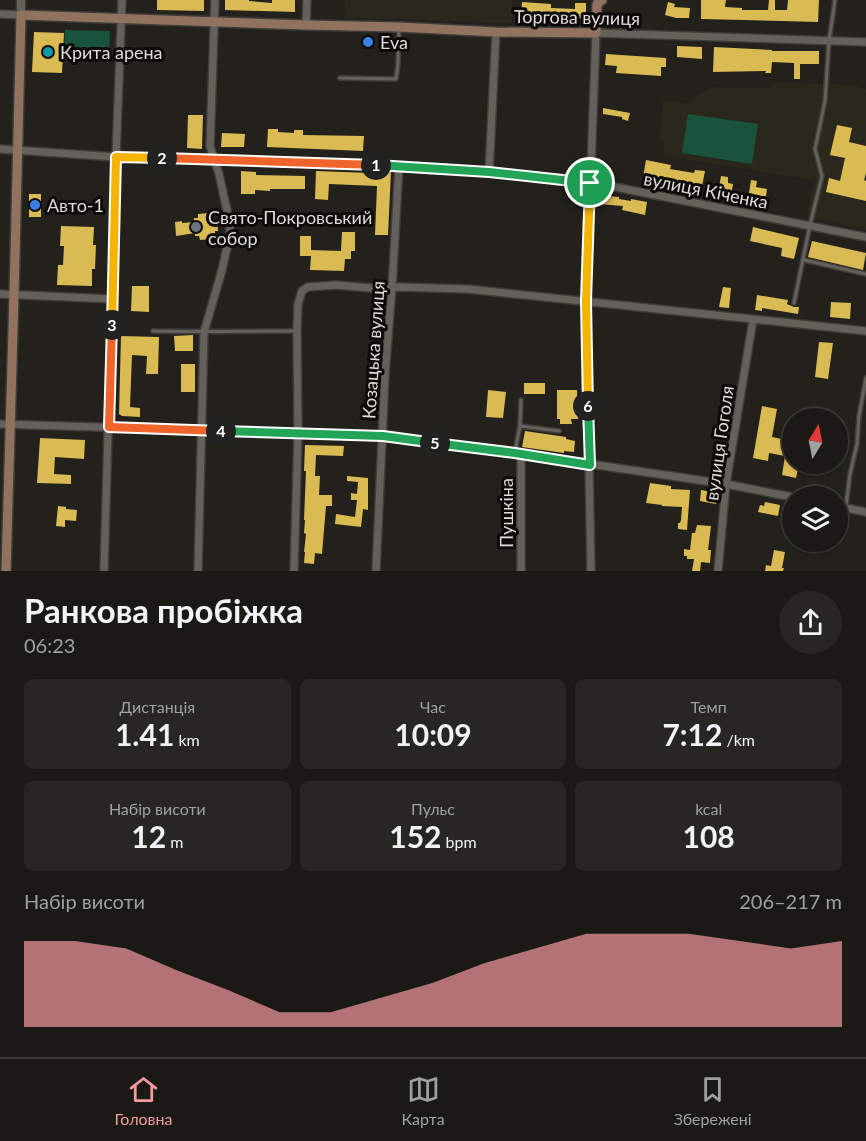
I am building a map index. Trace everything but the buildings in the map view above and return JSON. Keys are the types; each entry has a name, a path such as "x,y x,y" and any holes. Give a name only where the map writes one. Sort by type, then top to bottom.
{"main road":[{"path":"596,33 598,1"},
{"name":"Торгова вулиця","path":"21,15 306,26 399,27 496,33 596,33"},
{"path":"6,571 5,424 14,295 21,15"}],"street":[{"path":"21,0 21,15"},
{"path":"104,571 122,0"},
{"path":"198,571 204,332 230,234 230,224 219,174 210,146 214,0"},
{"path":"306,26 307,0"},
{"name":"Торгова вулиця","path":"0,14 21,15"},
{"path":"489,172 496,33"},
{"path":"591,571 586,301 596,33"},
{"name":"Торгова вулиця","path":"596,33 866,42"},
{"name":"вулиця Кіченка","path":"0,150 116,157 399,166 489,172 590,183 866,237"},
{"name":"Козацька вулиця","path":"376,571 385,375 399,166"},
{"path":"294,571 298,434 298,304 302,291 308,287 336,285 383,289 399,287 467,289 866,331"},
{"path":"0,294 112,299"},
{"name":"вулиця Гоголя","path":"718,571 726,484 753,320"},
{"path":"5,424 383,436 726,484 782,495"},
{"name":"Пушкіна","path":"518,454 520,571"},
{"path":"848,508 866,512"}],"lane":[{"path":"794,303 822,176 815,148 825,101 829,40 835,0"},
{"path":"340,78 396,79 399,27"},
{"path":"803,259 866,274"},
{"path":"153,331 297,331"},
{"path":"848,491 858,444 866,378"},
{"path":"518,454 521,400"},
{"path":"520,426 559,431"}],"shaded area":[{"path":"345,0 512,0 512,23 344,18"},
{"path":"773,82 852,85 866,89 866,230 807,217 814,180 663,156 664,145 660,136 663,100 684,103 713,87 773,88"}],"green space":[{"path":"65,30 110,31 109,55 64,54"},
{"path":"688,114 758,124 752,164 682,153"}],"place":[{"name":"Eva","path":"368,42"},
{"name":"Крита арена","path":"48,52"},
{"name":"Авто-1","path":"35,205"},
{"name":"Свято-Покровський собор","path":"196,227"}],"route":[{"path":"116,157 399,166 489,172 590,183 586,301 590,465 383,436 109,427 116,157"}]}
